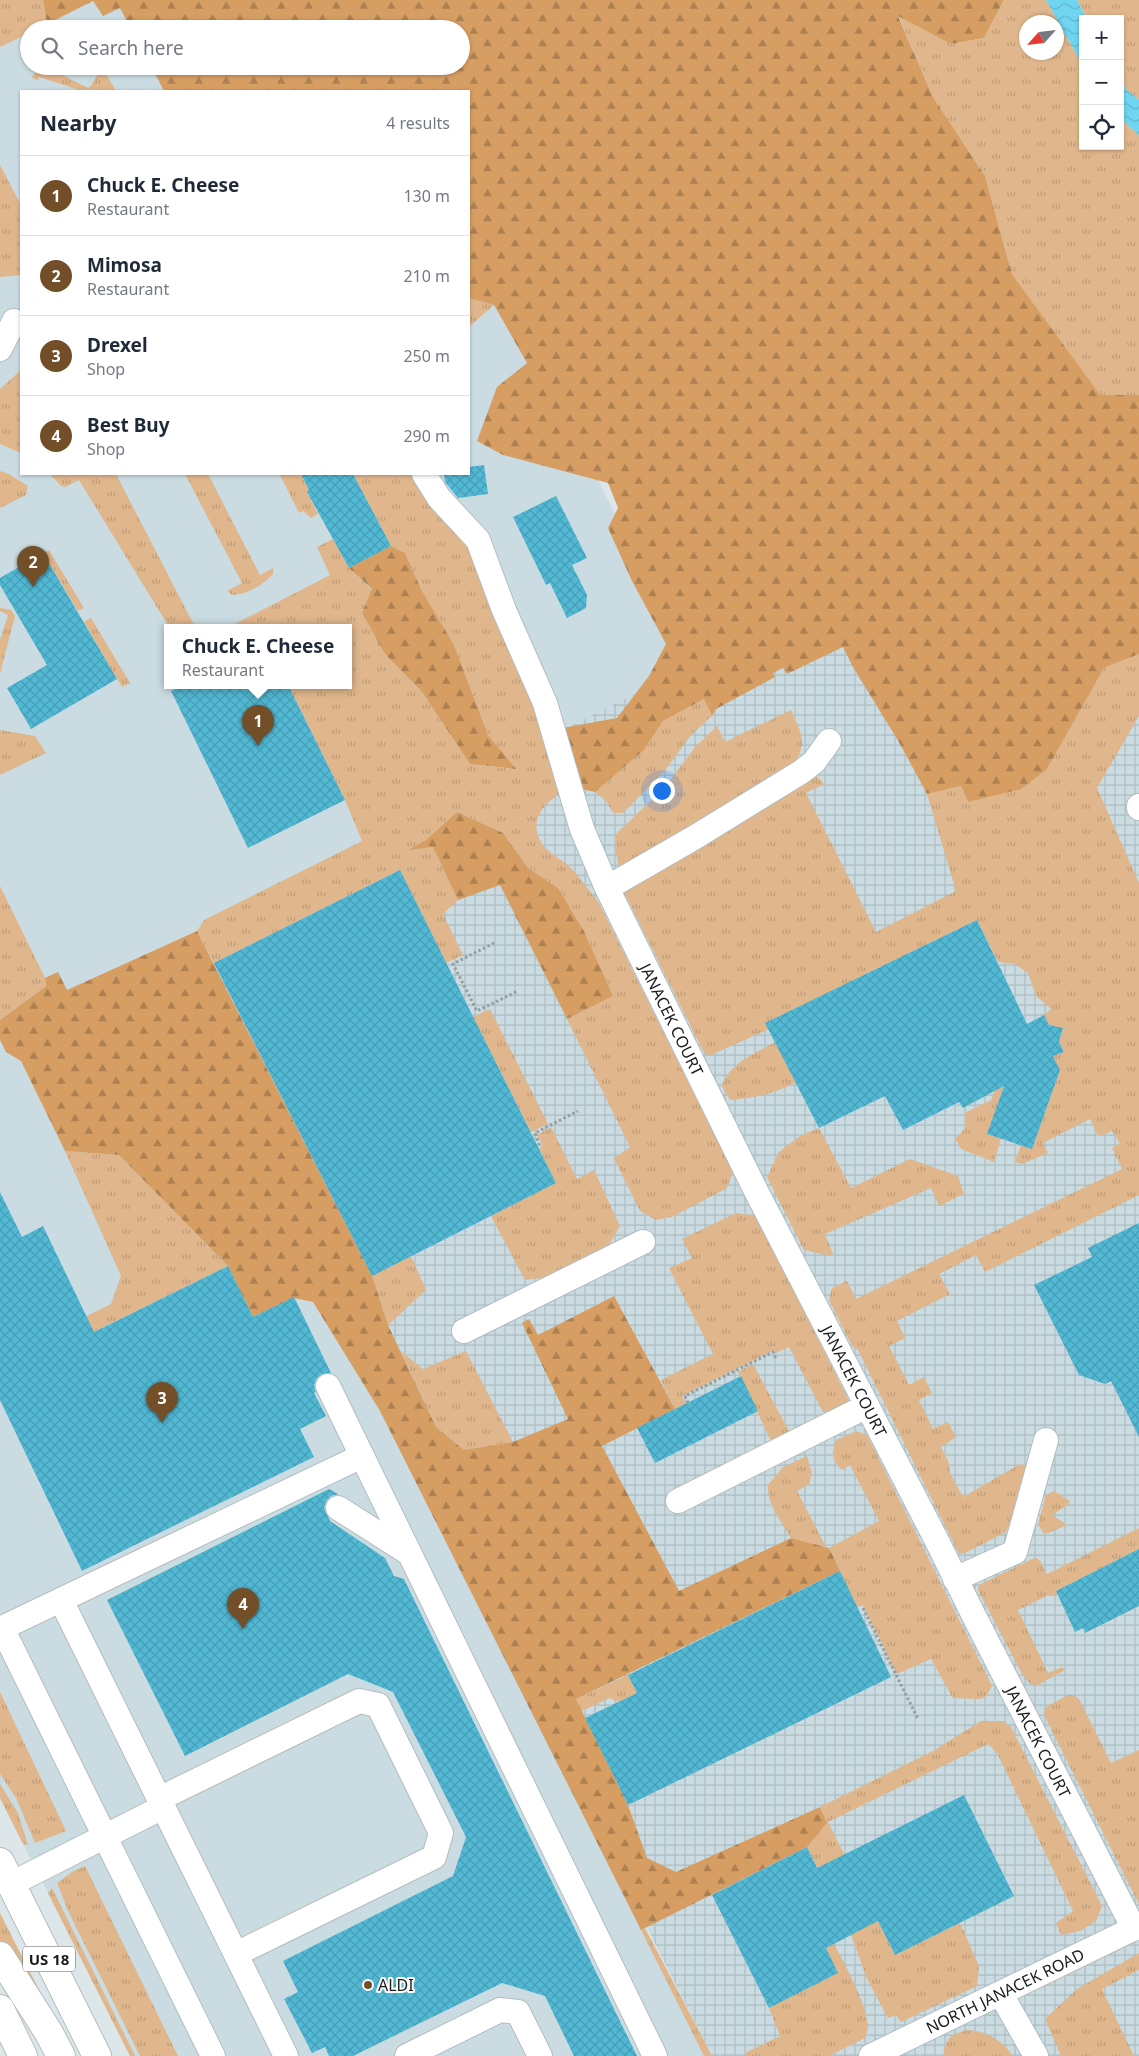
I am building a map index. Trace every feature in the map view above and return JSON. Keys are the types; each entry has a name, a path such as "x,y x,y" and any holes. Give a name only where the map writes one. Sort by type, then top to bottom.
{"main road":[{"name":"US 18","path":"5,1873 97,2056"},
{"path":"0,1956 49,2033 61,2056"},
{"path":"0,2009 24,2056"}],"street":[{"path":"0,349 18,323"},
{"name":"JANACEK COURT","path":"425,475 439,498 478,540 504,610 545,702 582,829 607,888 754,1187 1136,1927"},
{"path":"607,888 697,836 801,772 814,762 829,740"},
{"path":"464,1331 643,1242"},
{"path":"328,1386 655,2056"},
{"path":"678,1501 867,1406"},
{"path":"955,1579 1015,1552 1046,1440"},
{"path":"213,2056 2,1628 362,1456"},
{"path":"338,1508 409,1553"},
{"path":"61,1600 286,2056"},
{"path":"5,1873 104,1837 161,1803 359,1701 378,1705 440,1833 434,1856 236,1954"},
{"name":"NORTH JANACEK ROAD","path":"871,2056 1136,1927"},
{"path":"1001,1994 1036,2056"},
{"path":"408,2056 500,2010 518,2012 540,2056"}],"path":[{"path":"494,943 453,964 477,1011 518,991"},
{"path":"538,1145 534,1133 578,1111"},
{"path":"688,1402 685,1396 773,1352 776,1359"},
{"path":"863,1608 918,1719"}],"shaded area":[{"path":"71,0 136,0 146,20 30,20"},
{"path":"20,25 20,75 173,75 181,90 20,90 20,475 470,475 470,231 693,665 645,1928 712,2056 130,2056 0,1798 0,35"},
{"path":"853,586 1139,674 1139,2056 712,2056 161,972 520,751"}],"green space":[{"path":"0,0 43,0 46,20 20,20 20,37 0,47"},
{"path":"43,0 1004,0 984,38 951,44 898,16 933,97 985,176 1012,274 1100,395 1139,395 1139,654 1104,668 1047,769 1021,789 968,802 961,786 927,794 843,647 787,674 783,668 773,673 775,677 716,709 712,716 704,699 663,721 644,750 595,792 576,788 557,729 617,718 649,676 666,644 632,581 608,528 618,508 608,483 503,455 477,441 497,387 527,363 494,305 470,298 470,90 163,90 156,75 470,75 470,20 126,20 120,8 103,16 93,1 55,20 46,20"},
{"path":"1004,0 1046,0 1054,15 1019,15 1019,60 1064,60 1064,32 1079,59 1079,150 1124,150 1124,122 1139,136 1139,395 1100,396 1012,274 985,176 933,97 898,15 951,44 984,38"},
{"path":"1077,0 1139,0 1139,100 1124,85 1124,15 1085,15"},
{"path":"34,75 63,75 88,88 97,75 107,75 115,90 79,90 39,77 38,80 32,78"},
{"path":"0,165 20,203 20,275 0,277"},
{"path":"470,298 494,305 470,326"},
{"path":"20,371 20,453 0,444 0,389"},
{"path":"0,471 9,474 28,486 26,495 0,508"},
{"path":"51,475 117,475 193,624 167,624 79,480 65,487 61,486"},
{"path":"186,475 209,475 260,575 273,568 273,574 259,586 249,591 232,595 227,591 242,583"},
{"path":"280,475 301,475 309,491 307,492 318,514 311,518 303,511 299,513"},
{"path":"354,475 418,475 473,550 530,683 562,793 544,807 537,820 538,834 541,842 551,853 573,870 599,903 733,1172 727,1188 672,1217 656,1220 640,1211 614,1158 630,1147 567,1019 613,996 584,931 558,888 528,868 503,833 457,812 426,840 410,849 433,847 458,900 443,914 463,955 446,963 400,870 214,963 197,931 204,920 362,841 345,800 290,689 352,689 352,624 235,624 330,575 317,547 333,539 349,568 372,590 362,613 385,654 422,692 470,764 515,769 488,735 454,645 421,589 405,553 391,546"},
{"path":"391,546 405,553 421,589 454,645 488,735 516,769 470,764 422,692 385,654 362,613 372,589 349,568"},
{"path":"49,550 84,608 78,611 43,553"},
{"path":"0,608 11,610 15,616 0,674 0,640 8,615 0,611"},
{"path":"91,618 130,683 122,687 117,679 84,622"},
{"path":"1139,654 1139,716 1097,788 1139,883 1139,1195 985,1272 976,1255 939,1274 950,1294 897,1321 905,1338 889,1346 909,1385 924,1377 932,1393 919,1400 933,1429 948,1422 956,1437 941,1447 949,1463 950,1473 963,1497 1020,1464 1030,1467 1024,1493 1006,1532 965,1553 959,1554 858,1350 852,1346 829,1300 832,1288 847,1281 856,1299 1122,1169 1112,1148 1120,1143 1112,1131 1101,1136 1097,1134 1090,1119 1043,1143 1048,1153 1022,1164 1015,1162 1021,1145 1032,1149 1060,1070 1053,1056 1064,1052 1059,1042 1063,1029 1049,1025 1044,1015 1051,1009 1036,996 1028,973 1015,964 998,962 977,920 766,1023 769,1029 709,1056 703,1051 623,890 816,775 824,784 806,793 876,932 956,891 927,794 961,786 968,802 1047,769 1104,668"},
{"path":"704,699 712,716 691,735 664,772 623,813 613,813 606,801 595,792 644,750 663,721"},
{"path":"791,710 800,731 802,743 801,750 794,764 640,858 619,867 615,849 616,834 665,787 695,747 717,726 725,742"},
{"path":"0,730 35,736 46,753 0,775"},
{"path":"457,812 503,833 528,868 558,888 584,931 613,996 567,1019 500,885 458,900 433,847 408,850 426,840"},
{"path":"0,886 45,978 46,986 0,1020"},
{"path":"197,931 372,1276 388,1325 436,1427 464,1450 513,1442 568,1419 522,1323 529,1319 538,1335 614,1296 675,1409 602,1446 679,1591 791,1538 829,1548 840,1571 576,1699 628,1805 647,1858 676,1872 820,1807 827,1823 807,1847 641,1930 380,1411 313,1302 294,1298 253,1317 228,1266 119,1155 65,1151 21,1061 6,1052 0,1040 0,1020 46,986 45,978 58,972 67,990"},
{"path":"490,1009 548,1124 531,1132 473,1017"},
{"path":"775,1042 796,1082 764,1095 730,1100 722,1086 731,1071 744,1060"},
{"path":"1004,1085 988,1134 1001,1139 994,1162 961,1149 955,1138 965,1127 965,1113 991,1100 995,1090"},
{"path":"551,1127 577,1179 594,1170 620,1226 608,1247 550,1277 525,1280 491,1216 556,1183 539,1148 543,1146 537,1135"},
{"path":"819,1128 851,1188 910,1159 958,1176 964,1194 939,1206 931,1188 825,1234 833,1254 830,1256 804,1250 767,1177 779,1152 800,1136"},
{"path":"65,1151 119,1155 228,1266 0,1378 0,1359 111,1304 121,1276"},
{"path":"736,1213 756,1216 849,1401 831,1411 823,1412 789,1347 776,1353 774,1350 682,1396 685,1404 675,1409 661,1380 713,1354 669,1268 692,1258 682,1239"},
{"path":"411,1256 426,1290 388,1325 372,1276"},
{"path":"401,1351 423,1369 466,1351 513,1442 464,1450 436,1427"},
{"path":"753,1364 789,1431 800,1427 773,1445 738,1372"},
{"path":"856,1431 867,1435 992,1686 986,1697 980,1699 953,1698 931,1659 897,1674 863,1605 857,1607 829,1548 879,1521 850,1465 842,1470 834,1460 833,1453 836,1440"},
{"path":"807,1456 812,1473 809,1484 797,1491 826,1547 791,1538 775,1513 768,1492 768,1485 783,1467"},
{"path":"1054,1491 1070,1501 1068,1505 1052,1515 1064,1523 1065,1526 1048,1533 1043,1533 1038,1524 1046,1495"},
{"path":"1139,1528 1139,1549 1056,1591 1058,1595 1049,1595 1018,1610 1048,1673 1062,1667 1065,1670 1038,1685 1030,1684 1023,1676 978,1590 979,1585 1037,1558 1047,1574"},
{"path":"628,1675 637,1693 619,1702 610,1698 582,1711 576,1699"},
{"path":"0,1692 66,1831 35,1843 16,1798 0,1774"},
{"path":"1068,1695 1073,1695 1079,1699 1111,1763 1139,1750 1139,1904 1047,1721 1044,1712 1046,1707"},
{"path":"981,1721 1003,1721 1011,1727 1102,1906 1096,1921 1080,1931 1061,1935 1056,1923 1073,1911 997,1753 988,1744 828,1822 895,1955 960,1923 979,1966 977,1986 901,2022 896,2015 888,2018 867,1979 851,1935 807,1847 827,1823 820,1807 933,1751"},
{"path":"0,1784 18,1813 28,1845 23,1844 0,1798"},
{"path":"85,1866 178,2056 140,2056 68,1911 57,1883 72,1872"},
{"path":"52,1888 135,2056 130,2056 48,1893"},
{"path":"0,1913 65,2041 0,1943"},
{"path":"645,1928 712,2056 704,2056 641,1930"},
{"path":"834,1944 855,1985 864,2008 868,2027 865,2038 829,2056 746,2056 745,2053 780,2036 769,2008 838,1973 826,1948"},
{"path":"1139,1953 1139,1970 1102,1989 1134,2056 1061,2056 1045,2019 1077,1989"},
{"path":"967,2030 981,2032 993,2037 1004,2045 1013,2056 943,2056 945,2045 949,2038"}],"water":[{"path":"1046,0 1077,0 1085,15 1079,15 1079,59 1064,32 1064,15 1054,15"},
{"path":"1124,85 1139,100 1139,136 1124,122"}],"building":[{"path":"484,465 488,494 458,498 445,482 444,475 470,475 470,467"},
{"path":"302,475 354,475 391,546 349,568 307,492 309,490"},
{"path":"556,496 587,558 572,565 587,595 586,608 567,618 550,583 546,585 513,517"},
{"path":"43,553 117,679 31,729 7,688 47,665 0,585 0,578"},
{"path":"175,689 290,689 345,800 248,848 171,691"},
{"path":"400,870 556,1183 372,1276 214,963"},
{"path":"977,920 1027,1024 1044,1015 1049,1025 1063,1028 1059,1042 1064,1052 1053,1056 1060,1070 1032,1149 987,1134 1004,1086 963,1108 959,1102 903,1130 885,1096 819,1128 765,1023"},
{"path":"0,1192 22,1237 43,1226 94,1332 228,1266 253,1317 294,1297 331,1373 322,1374 317,1378 314,1385 316,1392 314,1393 326,1416 300,1429 314,1457 82,1571 0,1400"},
{"path":"1139,1223 1139,1437 1111,1381 1105,1384 1079,1375 1034,1285 1092,1257 1088,1248"},
{"path":"741,1376 758,1411 655,1463 637,1428"},
{"path":"329,1489 338,1494 331,1496 324,1507 330,1521 385,1558 394,1576 404,1579 637,2056 574,2056 545,1996 502,1983 353,2056 329,2056 325,2047 312,2053 284,1999 298,1992 283,1961 453,1876 466,1837 393,1692 348,1674 185,1756 107,1600"},
{"path":"1139,1549 1139,1606 1085,1633 1083,1628 1075,1632 1056,1591"},
{"path":"840,1571 891,1677 628,1805 585,1718 637,1693 628,1675"},
{"path":"964,1795 1014,1896 895,1955 878,1921 826,1948 838,1973 769,2008 712,1895 807,1847 817,1868"}],"place":[{"name":"Mimosa","path":"33,587"},
{"name":"Chuck E. Cheese","path":"258,746"},
{"name":"Drexel","path":"162,1423"},
{"name":"Best Buy","path":"243,1629"},
{"name":"ALDI","path":"368,1985"}]}
